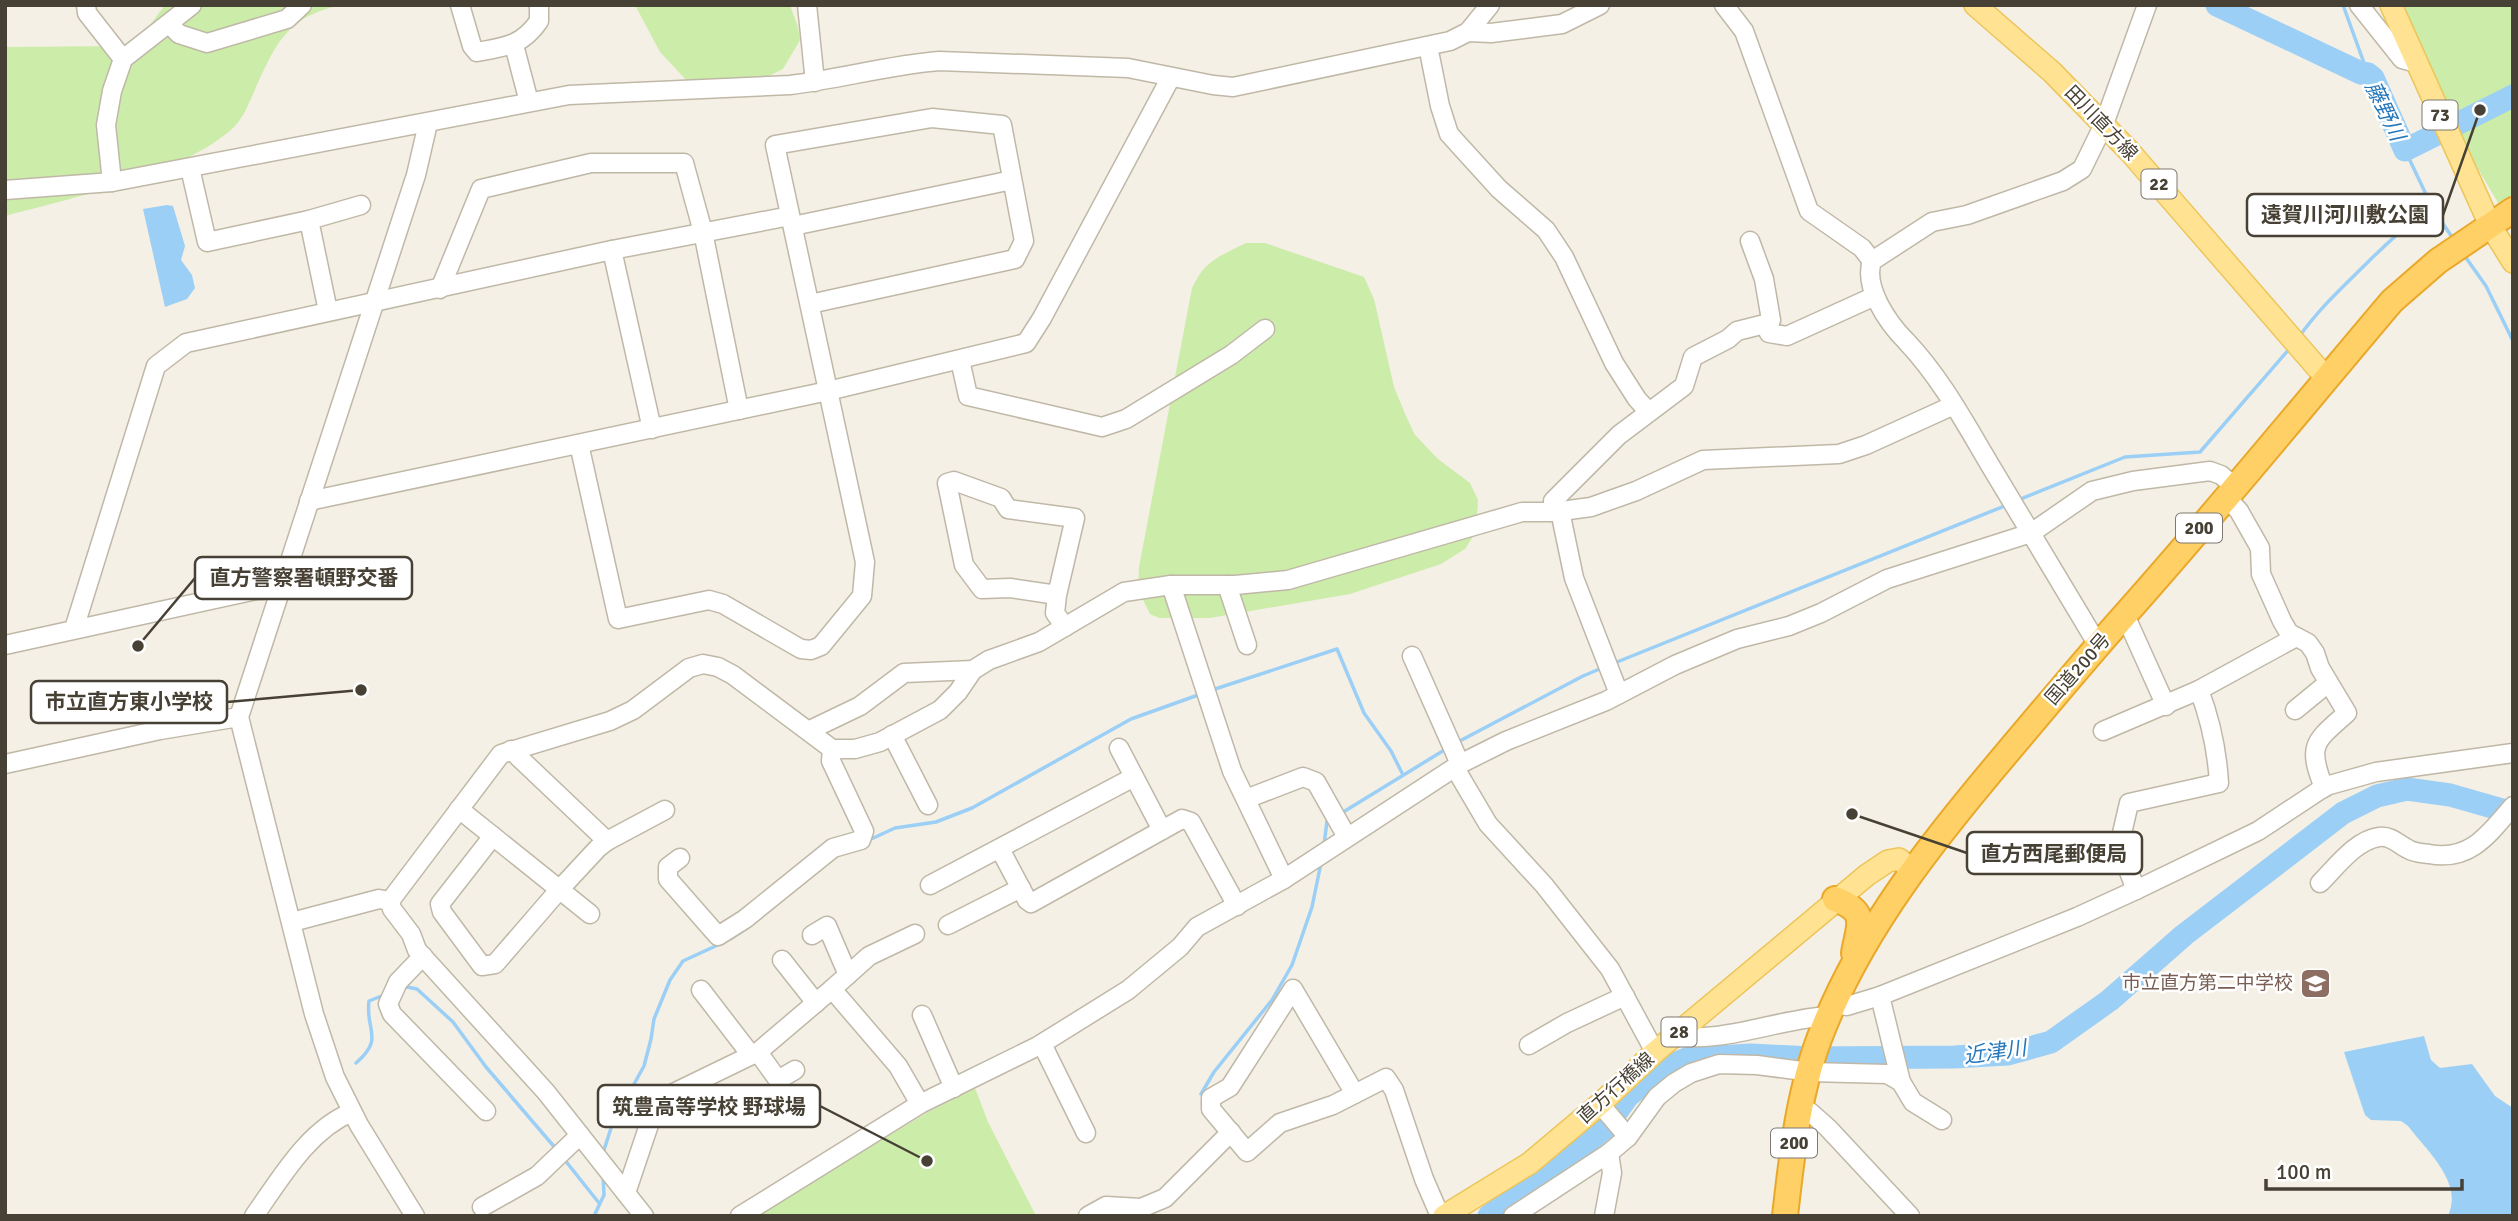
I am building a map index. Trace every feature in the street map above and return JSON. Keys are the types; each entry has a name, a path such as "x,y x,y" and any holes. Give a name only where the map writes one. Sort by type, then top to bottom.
{"highway":[{"name":"国道200号","path":"1785,1216 1792,1151 1810,1072 1829,1017 1852,967 1912,870 1970,796 2392,301 2438,261 2504,216"},
{"path":"1835,900 1850,905 1858,914 1861,924 1852,967"}],"main road":[{"name":"田川直方線","path":"1975,5 2106,117"},
{"name":"田川直方線","path":"1991,5 2106,117 2200,231 2330,374"},
{"name":"73","path":"2391,5 2417,64 2504,216 2513,262"},
{"name":"直方行橋線","path":"1442,1216 1530,1163 1603,1107 1675,1035 1835,900 1888,861 1899,859 1912,870"}],"street":[{"path":"86,5 87,13 124,59"},
{"path":"111,182 106,125 112,91 124,59 192,5"},
{"path":"169,23 179,34 207,43 287,19 302,5"},
{"path":"460,5 472,46 477,52 514,45 539,21 539,5"},
{"path":"807,5 816,82"},
{"path":"5,190 111,182 569,94 816,82 939,61 1128,68 1233,87 1450,41 1468,32 1490,5"},
{"path":"1468,32 1492,33 1562,24 1600,5"},
{"path":"1724,5 1744,31 1809,211 1862,248 1872,261"},
{"path":"2098,645 1954,405 1927,364 1899,335 1875,296 1869,271 1872,261 1932,222 1967,215 2063,181 2082,169 2106,117 2147,5"},
{"path":"2359,5 2402,59 2417,64"},
{"path":"514,45 530,102"},
{"path":"1430,56 1440,106 1449,134 1499,189 1546,230 1564,257 1614,363 1637,399 1649,412"},
{"path":"309,501 828,391 1026,343 1171,77"},
{"path":"579,444 618,619 709,600 723,604 801,649 811,650 821,646 862,596 865,562 775,145 932,118 1002,125 1024,241 1015,259 810,304"},
{"path":"415,1216 352,1112 335,1077 314,1014 239,717 416,176 428,123"},
{"path":"440,289 481,189 590,163 684,163 703,232 739,410"},
{"path":"190,168 207,242 309,220 361,205"},
{"path":"74,629 156,366 186,343 703,232 791,221 1012,180"},
{"path":"309,220 328,311"},
{"path":"1619,694 1574,578 1553,501 1619,435 1684,386 1693,357 1728,339 1737,331 1771,320 1764,279 1750,241"},
{"path":"612,250 652,429"},
{"path":"1765,324 1769,332 1787,336 1875,296"},
{"path":"960,360 968,396 1102,427 1138,412 1231,355 1265,329"},
{"path":"390,901 501,754 610,721 633,710 689,668 703,664 718,667 810,730 832,749 855,749 880,742 940,710 958,692 973,670 989,660 1039,642 1124,592 1171,585 1227,585 1288,580 1522,512 1557,512 1591,507 1636,491 1703,460 1839,454 1866,445 1954,405"},
{"path":"740,1216 920,1104 1041,1044 1128,990 1180,947 1197,927 1284,879 1457,766 1506,741 1619,694 1675,665 1737,639 1789,626 1821,613 1887,579 2031,533 2092,491 2133,481 2210,471 2221,475 2260,548 2262,574 2282,621 2289,633 2308,643 2347,713 2321,735 2315,746 2316,767 2324,788"},
{"path":"1057,595 1010,589 982,589 964,565 947,483 954,481 1001,498 1008,509 1075,518 1055,613 1065,627"},
{"path":"1171,585 1232,772 1284,879"},
{"path":"1227,585 1247,645"},
{"path":"5,645 256,590 279,589"},
{"path":"2125,615 2166,706"},
{"path":"2103,731 2166,706 2296,638"},
{"path":"1412,656 1457,766 1488,824 1544,885 1610,969 1656,1052"},
{"path":"810,730 860,706 904,673 973,670"},
{"path":"2295,710 2328,683"},
{"path":"2136,890 2119,846 2129,803 2219,783 2217,751 2199,690"},
{"path":"5,764 160,730 239,717"},
{"path":"892,735 928,806"},
{"path":"1119,748 1162,830"},
{"path":"680,858 668,867 668,879 718,936 745,919 833,848 861,840 864,831 831,761 832,749"},
{"path":"511,750 607,841"},
{"path":"1675,1035 1691,1039 1759,1029 1804,1017 1829,1017 1847,1006 1880,996 2077,917 2136,890 2258,831 2324,788 2376,772 2513,753"},
{"path":"930,885 1134,777"},
{"path":"1246,799 1303,777 1316,782 1347,837"},
{"path":"2320,883 2357,848 2380,836 2390,838 2410,851 2438,856 2461,853 2477,845 2513,807"},
{"path":"459,809 590,914"},
{"path":"493,836 440,904 442,912 482,966 495,964 598,848 665,810"},
{"path":"1000,849 1031,903 1182,819 1191,822 1237,905"},
{"path":"948,925 1021,888"},
{"path":"292,922 379,899 390,901"},
{"path":"390,901 392,909 411,934 417,950 546,1092 644,1216"},
{"path":"812,936 827,926 848,975"},
{"path":"626,1193 657,1101 754,1054 869,956 915,933"},
{"path":"423,956 398,982 388,1004 391,1014 486,1111"},
{"path":"782,960 816,1003"},
{"path":"832,989 898,1066 920,1104"},
{"path":"1355,1094 1293,989 1230,1087 1211,1098 1212,1109 1247,1152 1280,1123 1332,1105 1355,1094 1386,1078 1394,1090 1424,1179 1442,1216"},
{"path":"701,990 778,1080 795,1070"},
{"path":"1529,1045 1567,1023 1625,996"},
{"path":"1880,996 1899,1076 1913,1102 1942,1120"},
{"path":"922,1015 954,1088"},
{"path":"1041,1044 1086,1133"},
{"path":"1513,1216 1609,1153 1657,1097 1674,1083 1706,1067 1719,1063 1810,1072 1887,1073 1899,1076"},
{"path":"1603,1107 1626,1135"},
{"path":"254,1216 298,1154 339,1117 352,1112"},
{"path":"1801,1113 1810,1112 1828,1128 1910,1216"},
{"path":"1088,1216 1106,1206 1141,1208 1165,1198 1231,1132"},
{"path":"482,1207 537,1176 580,1135"},
{"path":"1604,1216 1612,1173 1609,1153"}],"green space":[{"path":"165,5 343,5 308,16 285,35 269,60 239,121 210,145 155,172 124,183 5,216 5,47 128,46 141,37"},
{"path":"635,5 790,5 800,40 783,69 765,78 689,83 660,52"},
{"path":"2402,5 2513,5 2513,228 2465,147"},
{"path":"1246,243 1265,243 1364,277 1374,299 1394,387 1406,416 1415,435 1438,459 1470,483 1478,500 1476,532 1465,549 1441,564 1350,594 1210,618 1159,618 1150,614 1138,590 1139,567 1192,288 1208,265"},
{"path":"975,1088 988,1122 1036,1216 757,1216 928,1112"}],"water":[{"path":"173,206 185,246 181,260 192,275 195,288 187,299 165,307 143,209"},
{"path":"2424,1036 2431,1060 2440,1068 2472,1064 2495,1096 2513,1108 2513,1216 2448,1216 2452,1204 2451,1192 2441,1168 2425,1146 2401,1121 2371,1120 2365,1115 2344,1052"}],"waterway":[{"name":"藤野川","path":"2217,5 2368,74 2373,78 2405,150 2513,96"},
{"path":"2343,5 2368,74"},
{"path":"2405,150 2433,209 2454,240"},
{"path":"2299,337 2325,305 2373,257 2409,225 2433,209"},
{"path":"2464,255 2486,286 2513,341"},
{"path":"2018,500 2125,457 2200,452 2290,348"},
{"path":"1612,664 2007,505"},
{"path":"1212,690 1337,649 1364,713 1391,751 1402,773"},
{"path":"1456,743 1602,668"},
{"path":"869,840 895,828 936,822 972,808 1131,719 1201,694"},
{"path":"1340,814 1446,749"},
{"name":"近津川","path":"1489,1216 1605,1128 1628,1096 1661,1070 1686,1059 1751,1055 1812,1058 1954,1057 2008,1054 2051,1042 2110,1000 2184,935 2343,813 2377,796 2407,789 2450,795 2513,813"},
{"path":"1324,845 1327,821 1330,820"},
{"path":"1201,1094 1214,1072 1272,1000 1292,965 1312,907 1321,863"},
{"path":"730,939 747,928"},
{"path":"603,1153 613,1122 644,1066 654,1019 670,980 683,961 720,944"},
{"path":"401,988 417,989 453,1022 486,1067 557,1150"},
{"path":"356,1063 370,1047 372,1040 369,1001 384,995"},
{"path":"564,1159 599,1203"},
{"path":"594,1216 604,1195 603,1175"}],"place":[{"name":"遠賀川河川敷公園","path":"2480,110"},
{"name":"直方警察署頓野交番","path":"138,646"},
{"name":"市立直方東小学校","path":"361,690"},
{"name":"直方西尾郵便局","path":"1852,814"},
{"name":"市立直方第二中学校","path":"2316,983"},
{"name":"筑豊高等学校 野球場","path":"927,1161"}]}
